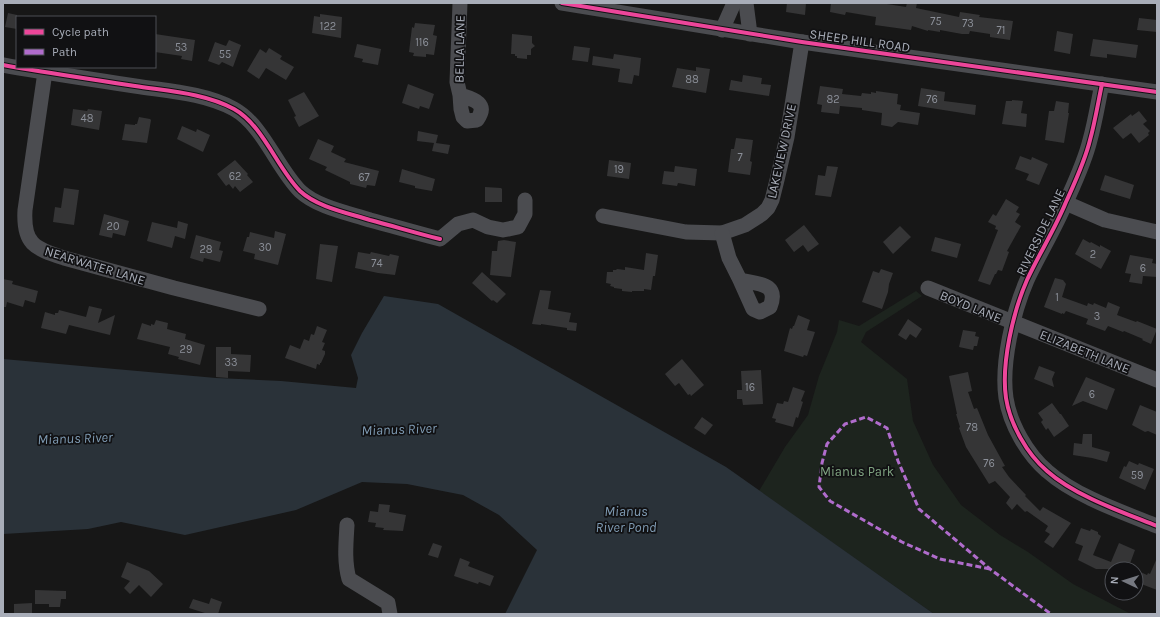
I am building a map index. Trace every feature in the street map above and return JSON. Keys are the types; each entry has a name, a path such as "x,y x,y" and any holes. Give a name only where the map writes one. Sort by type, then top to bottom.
{"street":[{"name":"BELLA LANE","path":"460,3 457,66 457,82 460,95"},
{"name":"SHEEP HILL ROAD","path":"562,3 802,42 1157,92"},
{"path":"734,3 736,32"},
{"path":"736,32 746,3"},
{"name":"LAKEVIEW DRIVE","path":"603,216 686,232 722,233 745,225 768,208 772,200 787,137 802,42"},
{"path":"3,65 16,67"},
{"path":"21,68 165,90 197,96 220,103 235,110 250,122 263,138 292,182 301,192 312,200 340,211 440,239 458,224 473,220 488,227 503,230 518,227 525,214 525,200"},
{"name":"NEARWATER LANE","path":"44,72 24,223 26,233 31,242 48,252 64,258 259,309"},
{"name":"RIVERSIDE LANE","path":"1102,84 1090,141 1066,203 1027,281 1019,302 1006,359 1006,399 1015,427 1031,454 1047,471 1070,488 1099,502 1157,526"},
{"path":"1066,203 1105,220 1157,232"},
{"path":"722,233 729,258 740,280"},
{"name":"BOYD LANE","path":"928,288 1014,323"},
{"name":"ELIZABETH LANE","path":"1014,323 1157,380"},
{"path":"347,525 345,555 349,579 388,603 390,614"}],"green space":[{"name":"Mianus Park","path":"916,291 922,296 866,332 861,342 907,379 913,421 933,465 961,505 1000,535 1028,552 1073,584 1131,614 934,614 759,491 785,447 808,415 819,376 837,332 839,320 859,326"}],"water":[{"name":"Mianus River Pond","path":"384,296 438,304 726,467 934,614 505,614 537,550 499,515 463,495 407,484 362,482 296,510 185,535 121,522 88,529 3,534 3,359 216,378 281,381 356,388 358,378 351,355"}],"building":[{"path":"787,3 806,3 805,15 786,12"},
{"path":"831,3 887,3 906,7 907,3 917,3 916,8 959,17 960,12 980,15 979,17 1013,21 1010,40 990,37 990,34 970,31 969,34 962,34 940,30 940,32 928,31 912,26 911,30 875,25 876,17 846,12 845,15 830,12"},
{"path":"8,13 17,15 16,29 5,27"},
{"path":"320,14 342,17 341,38 312,33 314,16 320,17"},
{"path":"1139,18 1157,20 1157,32 1137,30"},
{"path":"415,23 435,25 433,35 437,36 434,55 426,54 426,57 413,56 414,53 409,52 412,27 414,28"},
{"path":"1057,31 1073,34 1070,54 1054,51"},
{"path":"156,34 195,40 192,61 181,59 182,56 156,52"},
{"path":"512,34 532,36 532,43 535,46 531,49 531,55 527,55 527,59 517,58 515,54 511,54"},
{"path":"1093,39 1138,45 1136,58 1107,54 1107,58 1090,56"},
{"path":"229,40 241,45 233,67 222,62 219,65 208,61 215,42 226,46"},
{"path":"357,44 381,49 378,65 362,62 363,59 354,57"},
{"path":"574,46 590,48 588,62 572,60"},
{"path":"269,48 282,56 280,59 294,67 286,80 266,68 259,79 247,71 260,49 266,53"},
{"path":"614,54 641,58 639,76 634,75 632,84 618,82 620,69 592,65 593,56 613,59"},
{"path":"696,67 710,69 706,93 672,87 677,68 696,71"},
{"path":"743,75 762,78 761,84 771,85 769,96 729,90 731,80 742,82"},
{"path":"408,84 434,94 429,109 420,106 419,109 402,103"},
{"path":"820,86 843,89 842,94 861,96 862,93 871,94 871,92 876,93 876,91 898,94 897,104 901,105 900,110 920,113 918,125 898,122 892,127 881,125 882,113 862,110 862,108 840,106 839,114 821,112 822,105 817,104"},
{"path":"921,88 945,92 944,101 976,105 975,115 918,106"},
{"path":"304,92 319,116 299,127 294,117 296,116 288,100"},
{"path":"1006,101 1023,101 1021,113 1027,114 1026,127 1002,124"},
{"path":"1056,101 1069,103 1069,113 1064,143 1045,140 1049,111 1054,111"},
{"path":"73,109 102,111 99,130 71,125"},
{"path":"1139,111 1147,121 1143,124 1150,131 1148,133 1149,135 1139,143 1131,133 1123,139 1113,128 1131,114 1132,116"},
{"path":"139,117 151,120 147,143 122,140 125,124 137,124"},
{"path":"182,126 196,132 197,129 210,135 203,152 177,139"},
{"path":"418,131 438,135 436,143 450,145 448,154 432,151 434,143 417,141"},
{"path":"736,138 753,140 750,175 728,172 731,149 734,149"},
{"path":"318,139 334,146 331,152 346,159 344,162 379,171 375,186 367,185 366,188 350,184 350,182 325,170 327,167 309,159"},
{"path":"1020,156 1031,160 1032,157 1048,164 1039,185 1026,180 1029,174 1015,169"},
{"path":"235,160 253,182 240,192 235,186 233,189 229,184 226,186 217,174"},
{"path":"609,160 631,163 629,179 607,176"},
{"path":"675,166 697,169 695,186 678,183 677,186 662,184 664,171 674,172"},
{"path":"827,166 838,167 831,197 815,195 818,175 825,176"},
{"path":"402,169 435,179 432,191 415,188 415,186 399,182"},
{"path":"1105,175 1134,185 1130,199 1100,190"},
{"path":"485,187 501,188 502,202 485,202"},
{"path":"64,188 79,190 74,225 53,222 55,207 61,208"},
{"path":"1006,199 1019,207 1016,212 1020,214 1015,222 1021,226 1007,251 1009,252 1002,271 998,270 990,285 978,281 998,230 995,229 996,226 988,222 993,214 996,216"},
{"path":"104,214 129,221 125,236 113,233 112,238 99,235"},
{"path":"178,221 188,224 185,239 175,236 172,248 147,241 152,222 177,228"},
{"path":"804,225 819,244 808,252 803,245 794,252 785,240"},
{"path":"900,226 911,237 893,254 883,242"},
{"path":"275,231 286,234 278,265 254,259 255,254 243,251 250,232 274,238"},
{"path":"196,235 221,242 219,250 223,251 220,262 204,258 203,262 190,258"},
{"path":"935,237 961,244 957,258 931,251"},
{"path":"1083,239 1111,251 1101,269 1075,254"},
{"path":"504,240 516,242 511,277 490,275 492,251 497,251 498,241"},
{"path":"320,244 338,246 332,282 316,279"},
{"path":"358,252 370,254 371,252 389,256 390,254 399,256 395,275 355,268"},
{"path":"646,253 658,255 651,290 644,289 644,291 632,292 622,291 622,289 614,288 610,286 611,284 606,283 607,272 613,272 613,270 617,269 625,270 625,267 644,270"},
{"path":"1130,255 1153,259 1152,263 1157,264 1157,277 1143,276 1142,284 1129,282 1131,274 1125,273"},
{"path":"881,269 893,273 882,309 862,302 873,271 879,273"},
{"path":"482,272 506,294 497,303 493,300 492,301 472,283"},
{"path":"1055,278 1063,280 1066,284 1062,297 1087,306 1088,303 1093,305 1094,303 1106,308 1108,302 1120,307 1117,315 1157,329 1151,344 1124,331 1123,332 1108,326 1105,331 1086,324 1088,319 1066,311 1062,314 1044,307"},
{"path":"3,279 13,281 12,284 38,291 35,303 25,300 23,307 7,302 6,307 3,307"},
{"path":"540,290 551,291 548,309 571,313 569,322 577,323 576,331 567,330 567,328 532,324"},
{"path":"89,306 102,309 98,323 115,315 110,335 69,325 66,334 41,328 45,312 55,315 55,313 58,313 59,310 86,317"},
{"path":"798,315 810,320 807,330 815,332 807,356 804,355 803,357 784,351 790,328 792,329 794,326"},
{"path":"908,319 922,329 916,338 910,334 906,340 898,335"},
{"path":"156,320 168,323 167,329 186,334 185,339 205,345 200,365 178,359 179,357 168,354 170,347 137,339 142,323 151,326 151,324 154,325"},
{"path":"317,326 327,330 322,342 325,343 322,350 325,351 325,354 320,365 317,364 316,369 285,358 290,345 300,349 304,339 309,341 311,334 314,335"},
{"path":"963,330 976,332 975,336 979,337 977,346 974,346 973,350 959,347"},
{"path":"216,347 231,347 231,354 251,355 250,372 228,371 228,378 216,377"},
{"path":"682,359 704,385 691,396 690,394 688,395 679,383 675,386 665,374"},
{"path":"1039,366 1055,372 1052,379 1054,387 1034,379"},
{"path":"761,370 763,404 743,405 742,399 737,399 737,390 742,390 741,371"},
{"path":"968,372 972,391 968,392 974,409 977,408 988,435 1005,466 1002,467 1026,495 1025,496 1040,511 1043,507 1071,523 1053,548 1044,542 1050,534 1045,531 1048,526 1027,511 1025,512 1017,504 1012,510 1006,503 1010,497 995,481 989,484 966,447 959,428 949,376"},
{"path":"1086,377 1115,389 1107,410 1083,401 1072,406"},
{"path":"793,387 805,391 801,401 803,402 798,418 796,417 793,427 775,422 776,419 772,418 777,403 783,404 784,401 788,402"},
{"path":"1052,403 1069,426 1054,437 1048,428 1046,430 1041,422 1043,420 1038,413"},
{"path":"1140,405 1157,412 1157,435 1148,431 1145,432 1132,425"},
{"path":"702,417 713,425 705,435 694,428"},
{"path":"1083,434 1092,434 1092,447 1110,452 1107,462 1073,455 1074,443 1082,444"},
{"path":"1129,461 1154,469 1145,490 1119,478 1124,466 1126,467"},
{"path":"379,504 390,505 389,512 406,515 403,531 383,530 384,528 375,527 376,523 368,522 370,511 378,512"},
{"path":"1081,528 1090,531 1091,529 1098,532 1101,536 1093,555 1108,561 1104,561 1104,569 1096,569 1078,560 1083,546 1075,543"},
{"path":"433,543 442,546 438,558 428,555"},
{"path":"1119,543 1135,550 1131,561 1111,561"},
{"path":"460,558 470,562 468,566 494,576 490,586 479,582 478,584 454,576"},
{"path":"1157,558 1157,590 1144,585 1144,574 1150,574"},
{"path":"127,562 149,571 163,584 151,597 139,585 130,594 124,588 130,581 121,577"},
{"path":"35,590 66,591 66,599 61,599 60,607 49,607 49,604 35,604"},
{"path":"211,598 222,602 218,614 208,614 189,608 193,599 209,604"},
{"path":"32,603 32,614 14,614 14,604"}],"marked path":[{"path":"990,569 940,559 902,542 830,501 819,487 822,463 827,444 845,424 866,417 887,428 898,461 919,509 990,569 1051,614"}],"cycle path":[{"path":"562,3 802,42 1157,92"},
{"path":"3,65 16,67"},
{"path":"21,68 186,93 211,99 234,109 253,125 262,136 292,182 307,197 343,212 440,239"},
{"path":"1102,84 1092,133 1083,164 1057,222 1027,280 1017,307 1009,338 1005,370 1006,398 1011,418 1020,438 1033,456 1047,471 1058,480 1085,496 1157,526"}],"water label":[{"name":"Mianus River","path":"399,429"},
{"name":"Mianus River","path":"75,438"}]}
